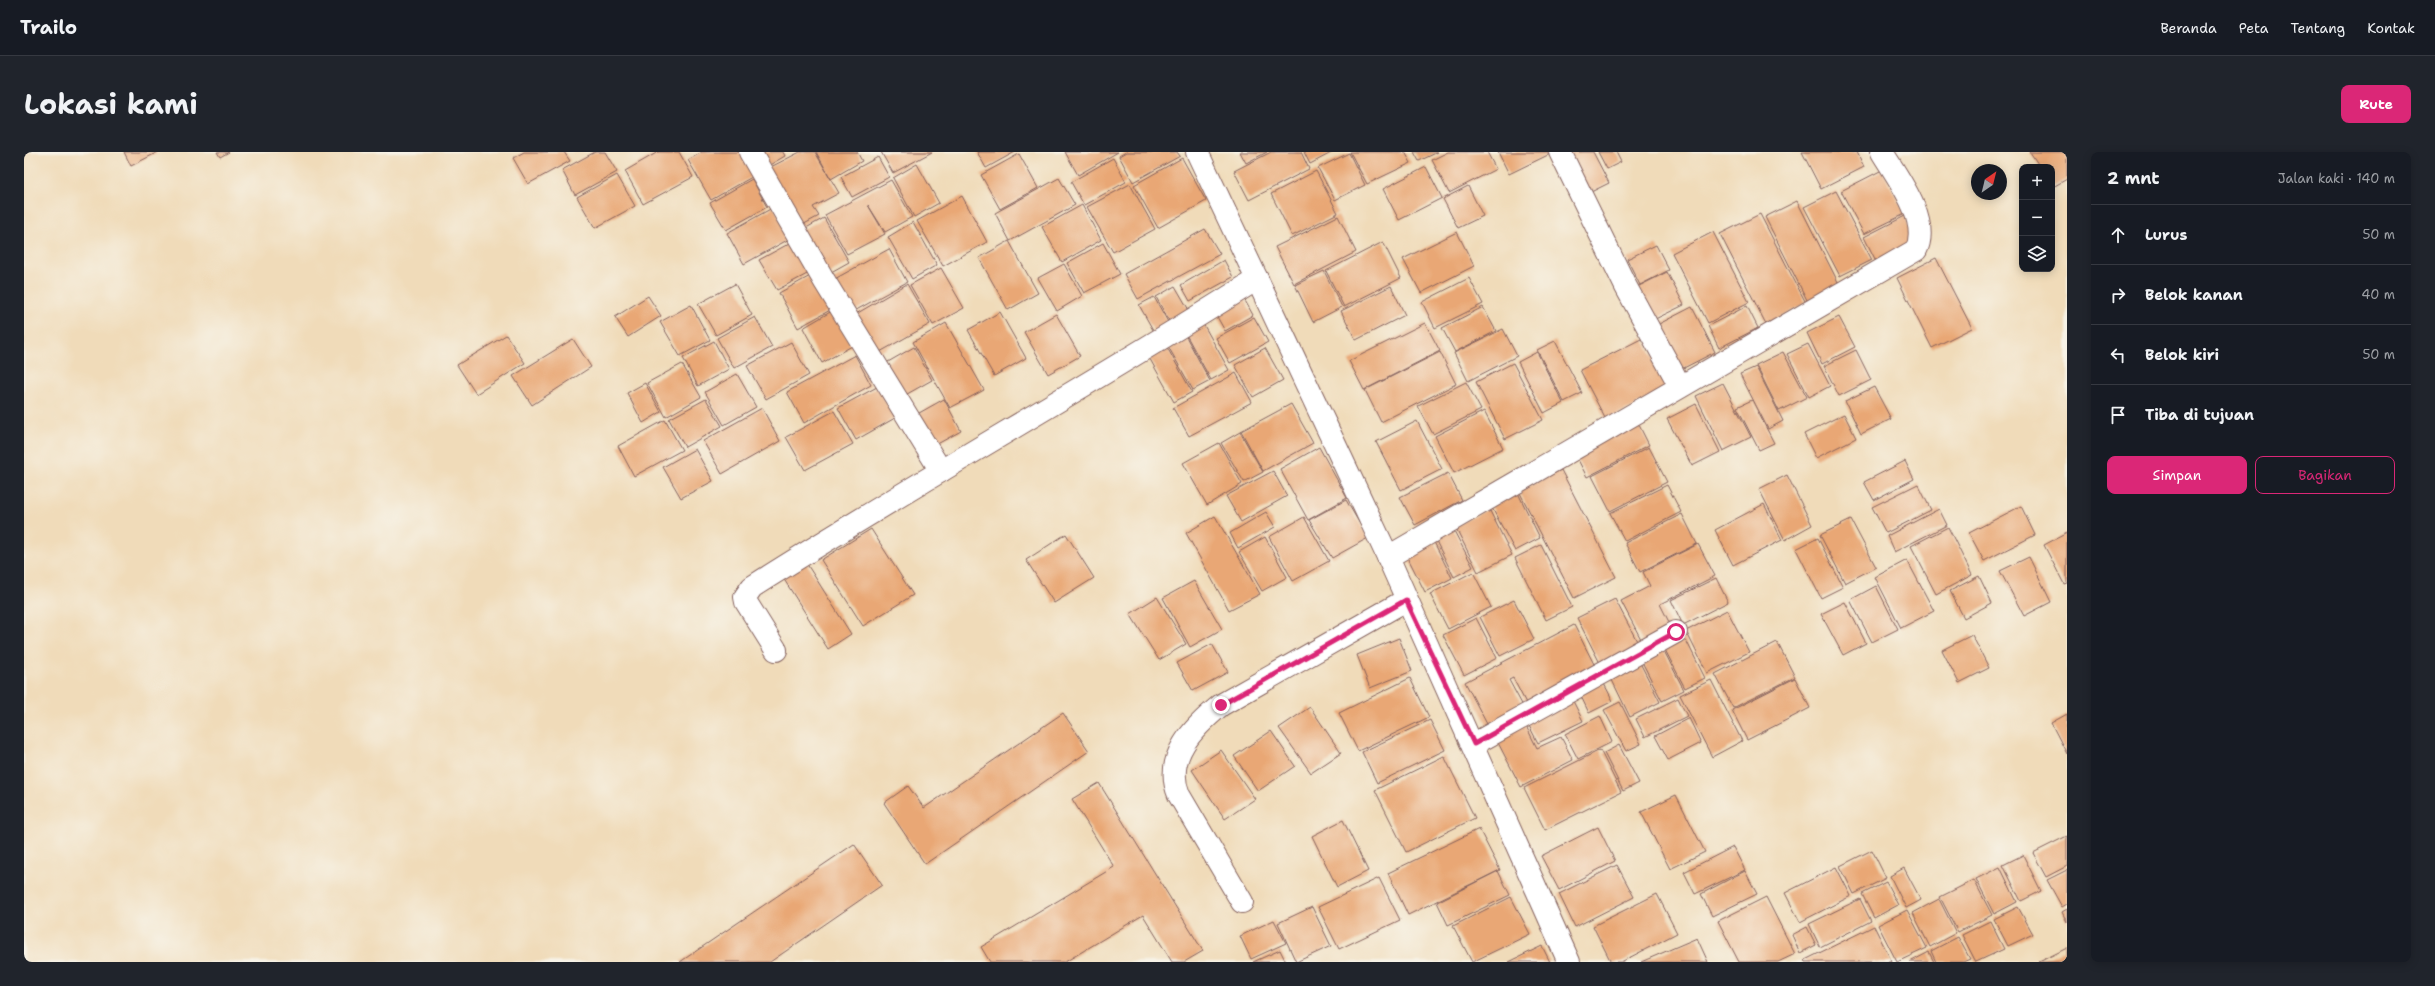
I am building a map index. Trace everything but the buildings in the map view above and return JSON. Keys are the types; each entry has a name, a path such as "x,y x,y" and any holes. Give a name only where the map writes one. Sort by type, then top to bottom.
{"street":[{"path":"750,152 825,282 941,472"},
{"path":"1197,152 1388,557 1406,600 1474,744 1569,962"},
{"path":"1560,152 1626,287 1680,386"},
{"path":"1388,557 1916,250 1921,232 1916,213 1882,152"},
{"path":"776,650 746,602 744,597 748,591 850,525 1168,336 1257,279"},
{"path":"1242,902 1179,795 1173,781 1182,747 1195,728 1221,705 1406,600"},
{"path":"1474,744 1676,632"}],"route":[{"path":"1221,705 1406,600 1474,744 1676,632"}]}
